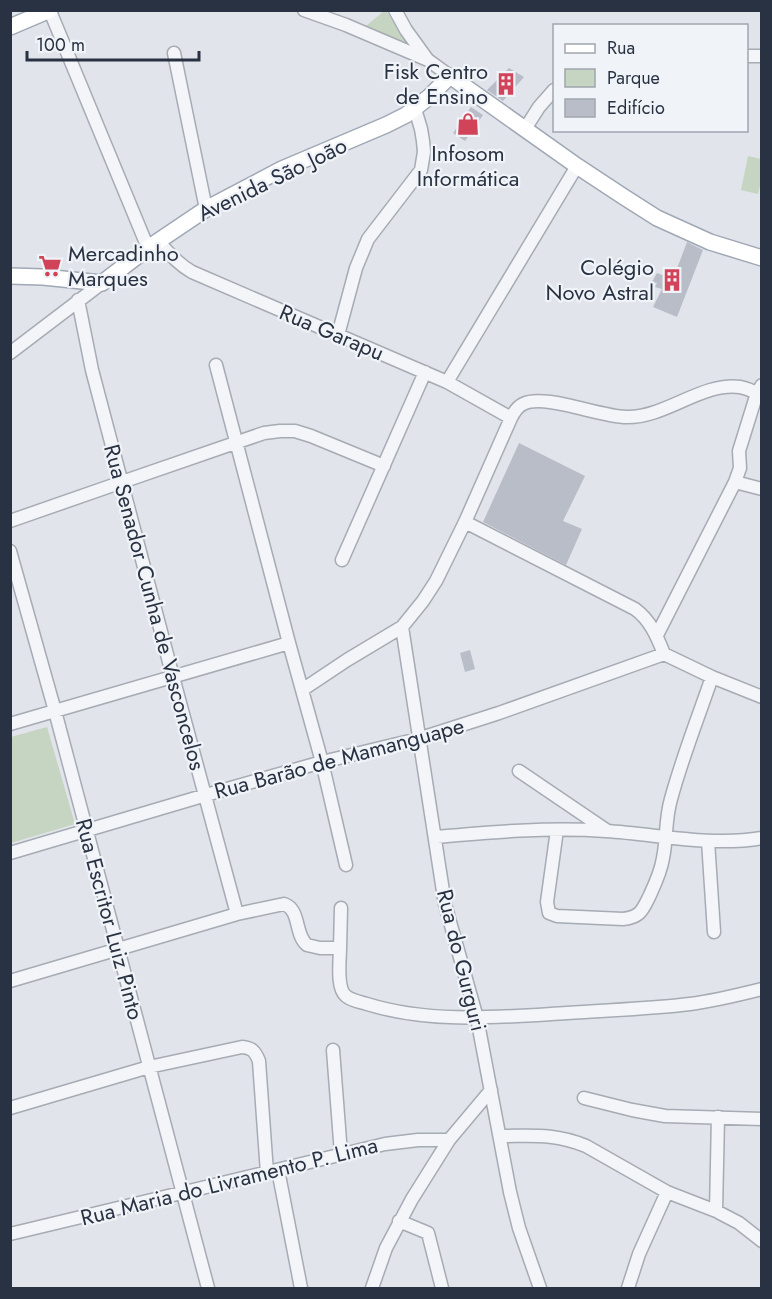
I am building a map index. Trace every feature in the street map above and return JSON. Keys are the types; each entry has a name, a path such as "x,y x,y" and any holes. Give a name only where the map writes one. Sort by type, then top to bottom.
{"main road":[{"path":"10,27 50,10"},
{"path":"450,76 577,166 657,218 710,242 762,258"},
{"name":"Avenida São João","path":"102,283 153,244 206,208 282,169 397,121 429,97 450,76"},
{"path":"10,276 102,283"}],"street":[{"path":"50,10 153,244"},
{"path":"304,10 428,60 450,76"},
{"path":"395,10 406,30 428,60"},
{"path":"174,53 206,208"},
{"path":"525,129 539,107 553,92"},
{"path":"338,335 356,268 368,238 421,170 424,153 423,141 414,109"},
{"path":"447,382 577,166"},
{"name":"Rua Garapu","path":"153,244 192,272 447,382 511,418"},
{"name":"Avenida São João","path":"10,353 102,283"},
{"name":"Rua Senador Cunha de Vasconcelos","path":"78,300 92,370 237,914"},
{"path":"216,365 322,762 346,864"},
{"path":"342,560 425,372"},
{"path":"302,690 402,627 423,601 436,581 465,522 511,418 523,403 537,401 562,404 615,417 630,417 645,415 718,388 760,389 739,451 740,468 735,482 657,635"},
{"path":"10,521 237,443 280,431 295,431 310,436 384,466"},
{"path":"735,482 762,489"},
{"path":"465,522 625,603 644,615 657,635 664,654 762,697"},
{"name":"Rua Escritor Luiz Pinto","path":"10,551 55,711 208,1288"},
{"name":"Rua do Gurguri","path":"402,627 418,739 450,925 477,1018 510,1192 519,1228 540,1288"},
{"path":"10,724 289,643"},
{"name":"Rua Barão de Mamanguape","path":"10,853 322,762 418,739 499,713 664,654"},
{"path":"557,830 547,902 549,912 557,916 623,919 637,916 657,880 664,857 671,799 712,677"},
{"path":"519,771 607,831"},
{"path":"436,837 557,830 607,831 708,841 762,838"},
{"path":"708,841 714,932"},
{"path":"10,981 237,914 284,904 293,911 300,937 307,945 320,948 340,948"},
{"path":"340,908 341,990 350,998 407,1013 477,1018 690,1004 762,989"},
{"path":"10,1108 149,1067 242,1047 253,1050 258,1061 272,1171 301,1288"},
{"path":"333,1050 340,1154"},
{"path":"372,1288 386,1248 399,1221 449,1140 491,1090"},
{"path":"584,1098 665,1116 762,1119"},
{"path":"716,1211 718,1117"},
{"path":"500,1136 549,1136 574,1141 667,1192 716,1211 762,1241"},
{"name":"Rua Maria do Livramento P. Lima","path":"10,1234 385,1144 418,1140 449,1140"},
{"path":"628,1288 639,1254 667,1192"},
{"path":"399,1221 428,1233 442,1288"}],"green space":[{"path":"386,11 411,48 366,26"},
{"path":"748,156 761,159 761,181 758,194 741,190"},
{"path":"47,727 75,824 11,843 11,737"}],"building":[{"name":"Fisk Centro de Ensino","path":"509,68 524,77 503,101 487,90"},
{"name":"Infosom Informática","path":"471,107 483,115 465,141 453,133"},
{"name":"Colégio Novo Astral","path":"687,242 703,250 677,317 653,307 662,289 655,287 657,283 652,282 657,273 673,279"},
{"path":"519,443 585,476 563,521 582,529 566,565 483,522"},
{"path":"470,650 475,669 465,672 460,653"}],"place":[{"name":"Fisk Centro de Ensino","path":"506,84"},
{"name":"Infosom Informática","path":"468,124"},
{"name":"Mercadinho Marques","path":"50,266"},
{"name":"Colégio Novo Astral","path":"672,280"}]}
